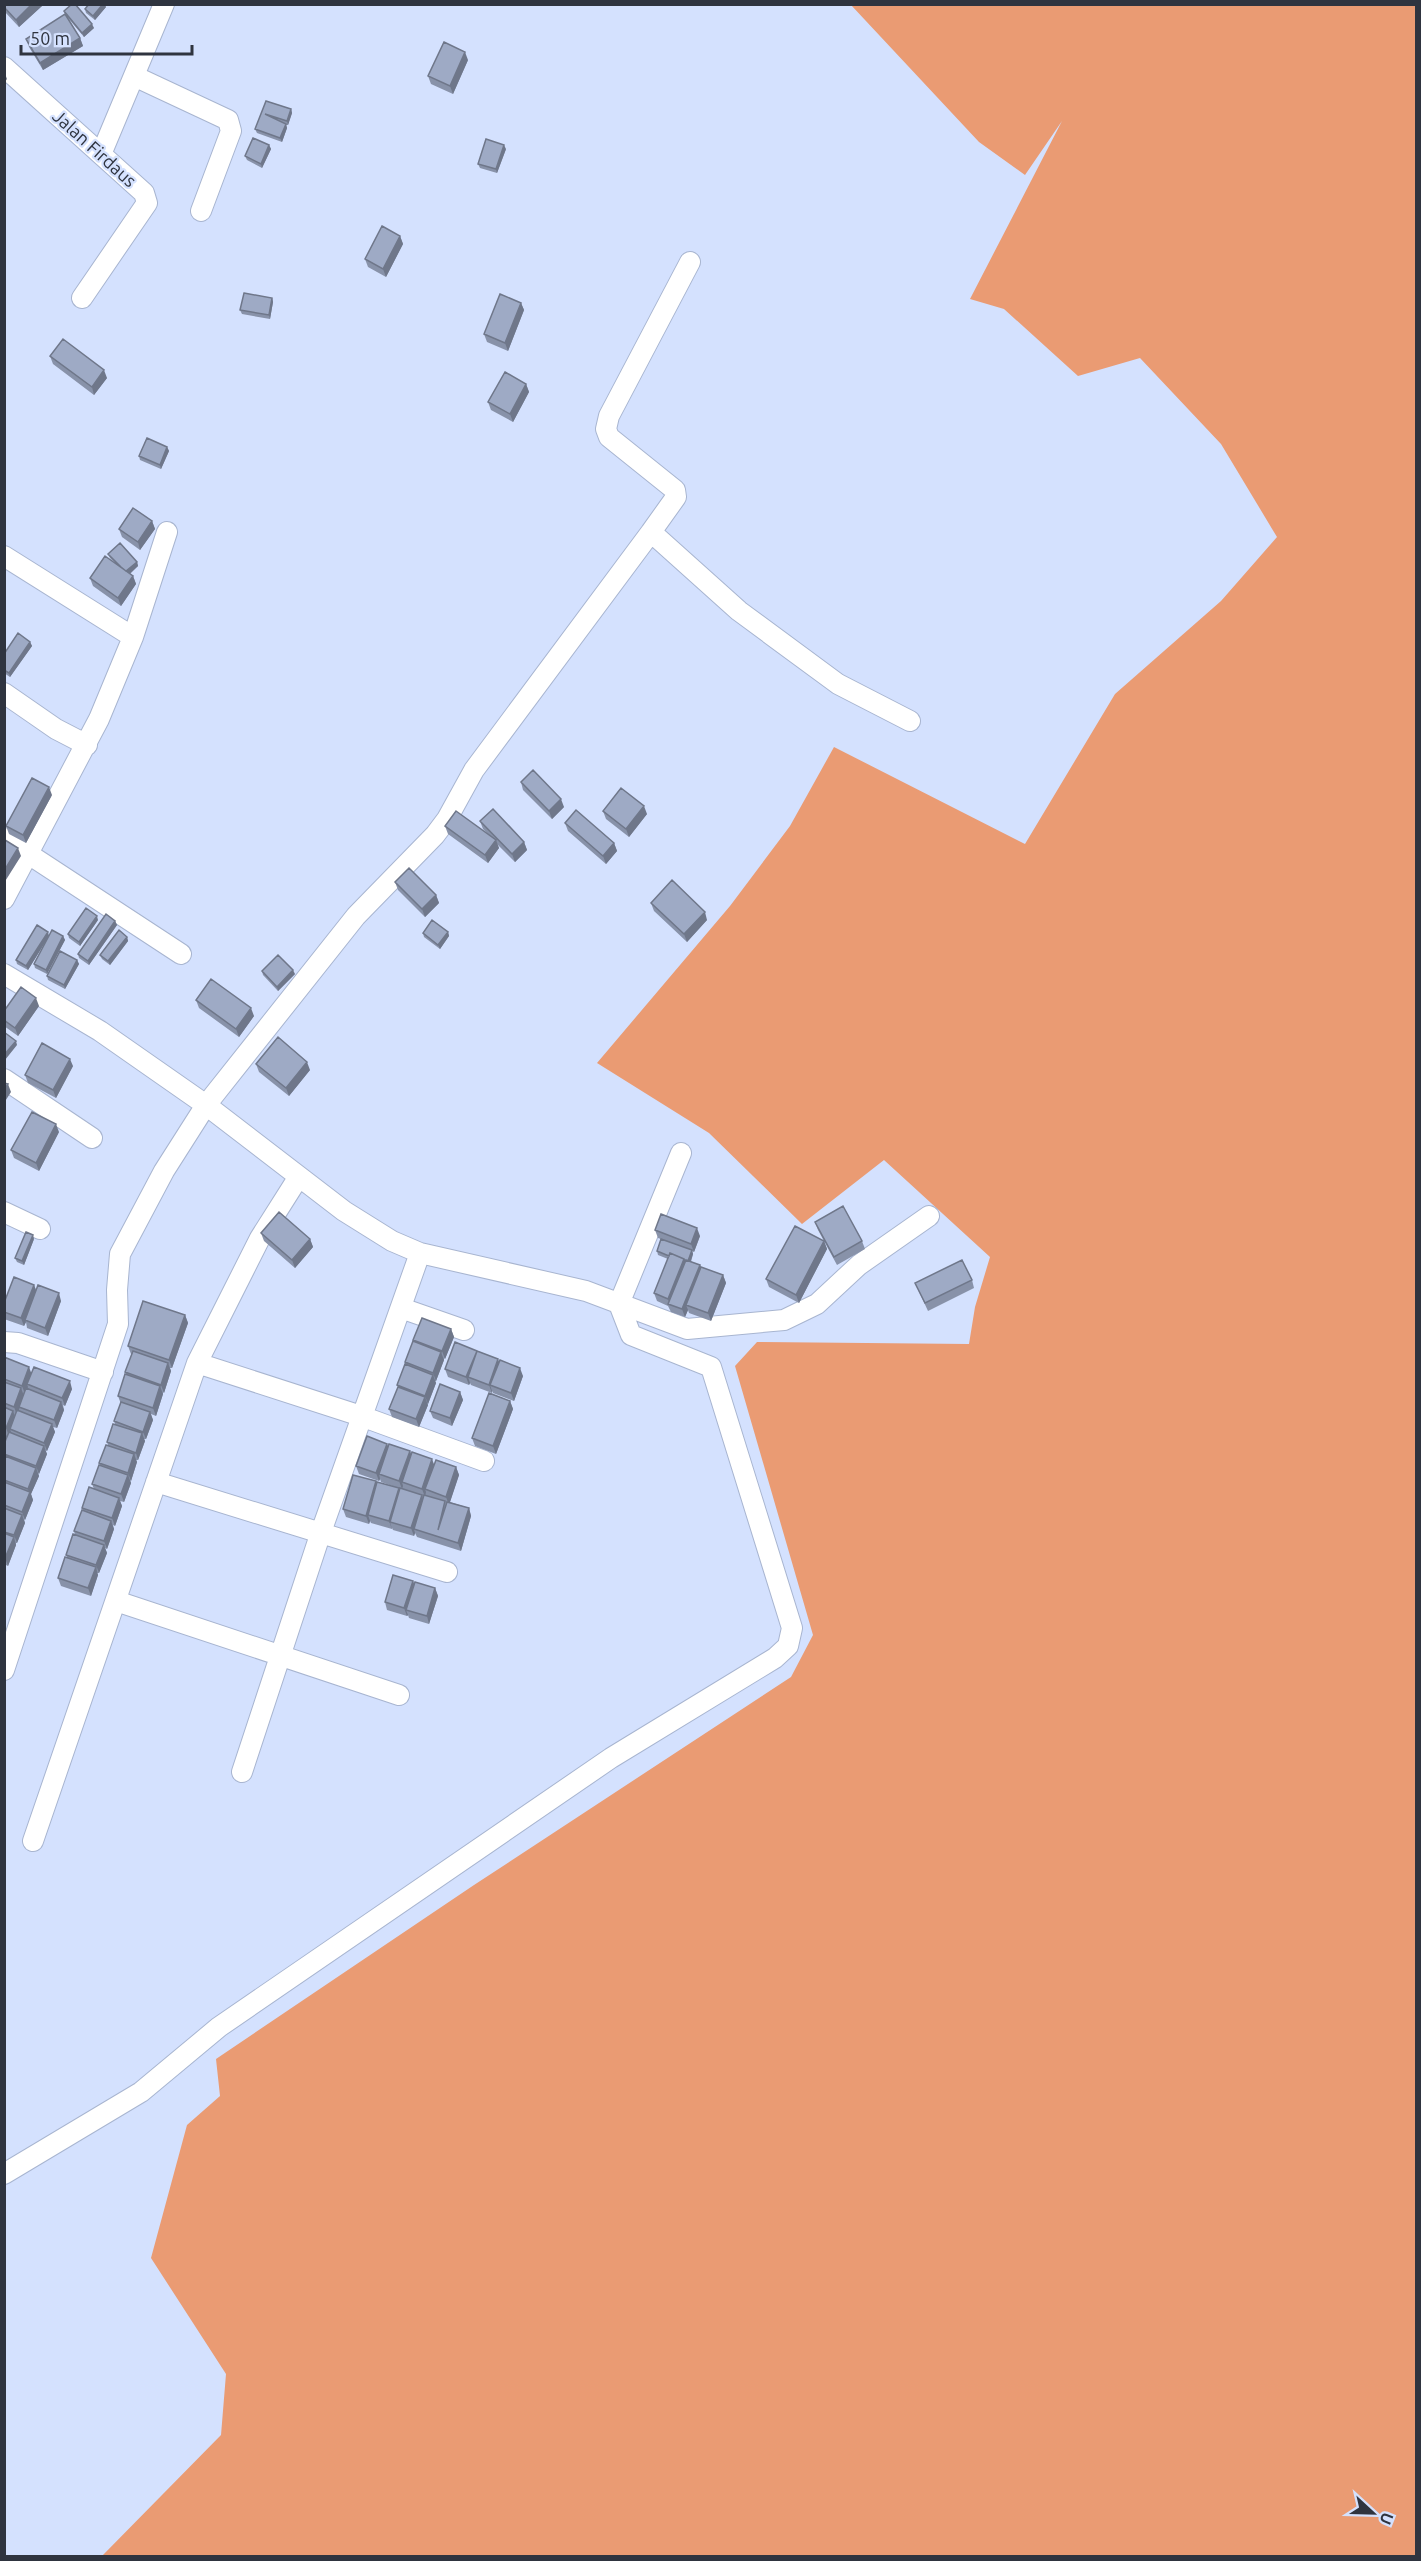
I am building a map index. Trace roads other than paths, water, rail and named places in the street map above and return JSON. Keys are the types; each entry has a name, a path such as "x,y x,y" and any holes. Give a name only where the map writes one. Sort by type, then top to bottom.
{"street":[{"path":"102,152 164,4"},
{"name":"Jalan Firdaus","path":"4,67 102,152 144,193 147,203 82,298"},
{"path":"134,76 228,120 231,131 201,210"},
{"path":"4,1670 118,1324 117,1290 120,1254 164,1171 206,1105 356,916 435,835 447,819 474,770 676,497 675,490 609,437 606,429 609,416 690,262"},
{"path":"4,899 87,745 133,637 167,532"},
{"path":"651,532 739,611 838,684 910,721"},
{"path":"4,556 133,637"},
{"path":"4,693 56,729 87,745"},
{"path":"4,838 181,954"},
{"path":"4,974 100,1031 206,1105 298,1178 392,1241 420,1253 552,1282 687,1329 784,1320 818,1304 859,1265 929,1216"},
{"path":"4,1079 92,1138"},
{"path":"4,2174 141,2092 229,2020 611,1758 775,1658 788,1646 792,1628 711,1367 631,1335 619,1304 681,1153"},
{"path":"33,1841 198,1363 260,1238 298,1178"},
{"path":"4,1212 40,1229"},
{"path":"242,1772 321,1532 420,1253"},
{"path":"400,1308 464,1330"},
{"path":"4,1342 18,1343 103,1372"},
{"path":"198,1363 361,1416 484,1461"},
{"path":"156,1482 447,1572"},
{"path":"116,1601 399,1695"}]}
